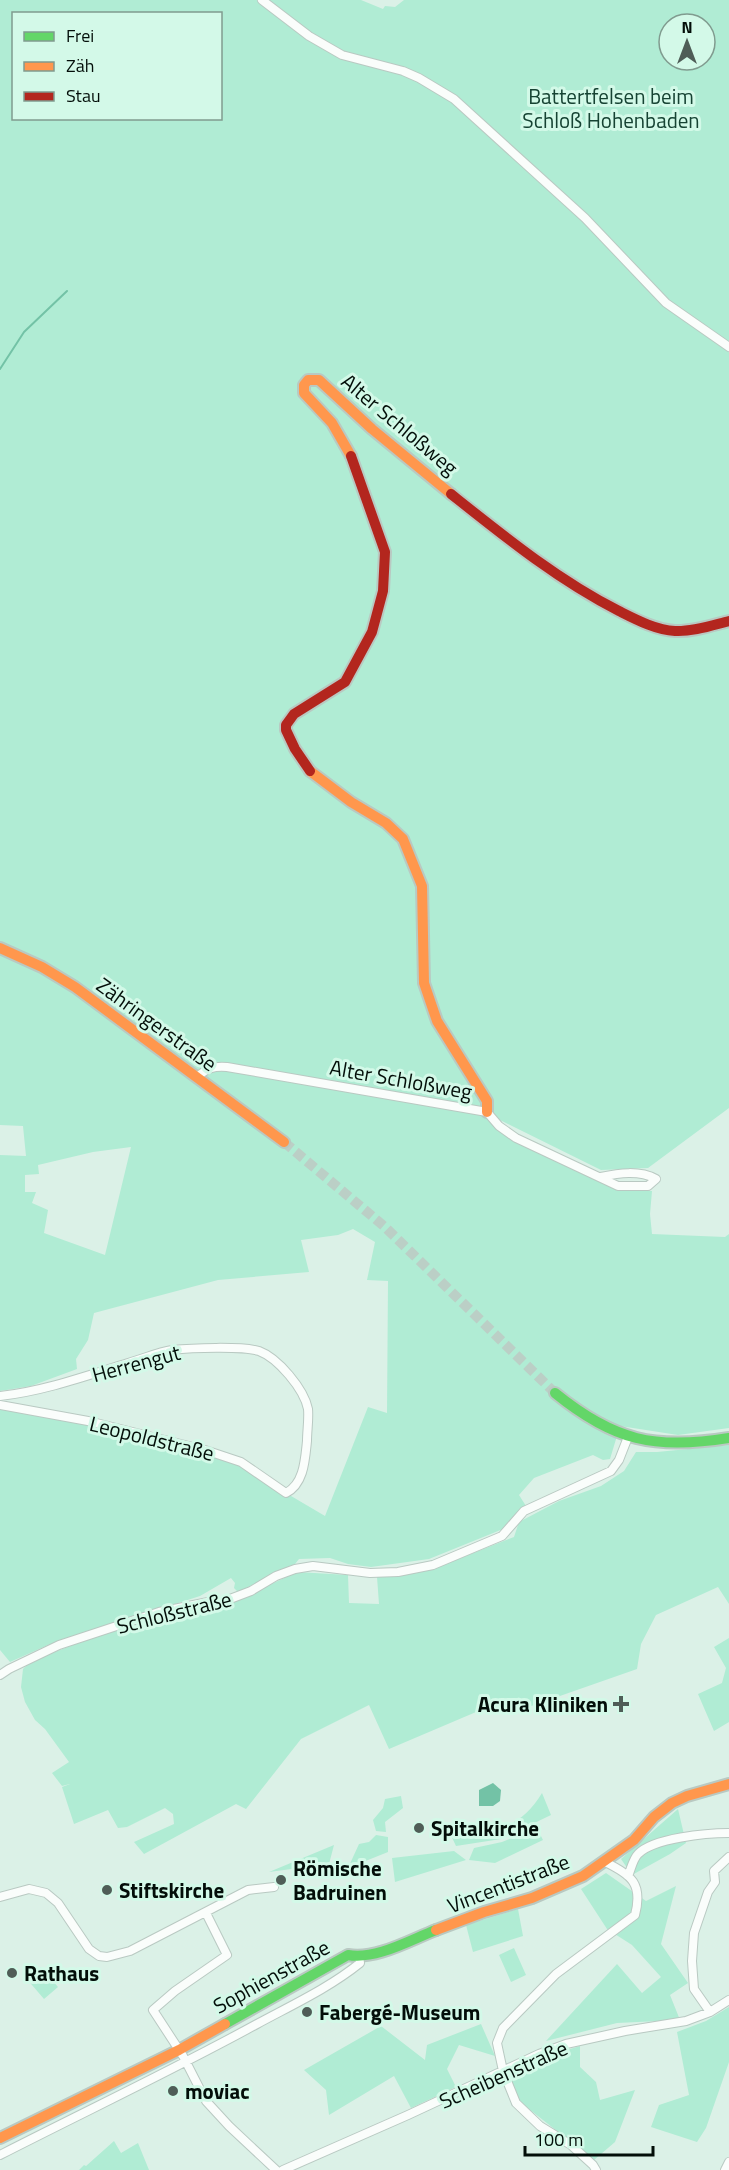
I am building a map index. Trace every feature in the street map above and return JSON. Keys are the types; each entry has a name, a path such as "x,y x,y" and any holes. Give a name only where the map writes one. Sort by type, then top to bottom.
{"street":[{"path":"262,0 309,36 342,55 411,75 454,99 585,218 666,303 729,347"},
{"name":"Alter Schloßweg","path":"197,1077 207,1068 227,1067 487,1112 487,1101 437,1021 424,983 422,886 403,839 386,823 351,802 312,774 295,749 286,729 286,725 294,714 345,682 372,632 383,591 386,552 351,455 332,423 304,393 304,385 309,380 319,380 343,405 390,445 539,563 577,589 650,625 678,632 729,621"},
{"name":"Zähringerstraße","path":"0,948 42,967 75,987 284,1142"},
{"path":"487,1112 499,1126 516,1138 618,1186 648,1185 656,1179 637,1173 601,1177"},
{"name":"Herrengut","path":"0,1396 53,1386 171,1350 219,1348 259,1351 279,1364 296,1383 308,1408 305,1457 302,1474 294,1489"},
{"path":"555,1393 586,1418 627,1437 677,1445 729,1438"},
{"name":"Leopoldstraße","path":"0,1405 88,1421 205,1450 241,1462 286,1493 294,1489"},
{"name":"Schloßstraße","path":"0,1676 18,1664 59,1645 159,1612 213,1601 222,1602 251,1591 276,1576 295,1569 314,1566 370,1573 433,1565 502,1536 524,1511 611,1471 620,1460 627,1437"},
{"name":"Vincentistraße","path":"359,1957 388,1949 484,1912 532,1898 583,1876 634,1840 654,1817 672,1803 729,1784"},
{"path":"628,1876 637,1855 650,1846 682,1837 729,1833"},
{"path":"710,2012 694,1989 692,1961 694,1933 708,1893 715,1882 714,1871 729,1857"},
{"path":"596,2170 571,2145 540,2126 516,2103 503,2071 497,2043 504,2028 556,1974 635,1915 639,1896 637,1887 628,1876 605,1862"},
{"path":"0,1897 29,1889 46,1893 58,1903 89,1949 99,1956 107,1957 130,1951 248,1890 274,1887"},
{"path":"207,1913 227,1955 175,1991 153,2010 186,2062 206,2101 276,2170"},
{"name":"Sophienstraße","path":"0,2138 179,2050 348,1955 359,1957 360,1963 345,1975 186,2062 0,2155"},
{"name":"Scheibenstraße","path":"283,2170 539,2054 566,2044 686,2021 710,2012 729,2000"},
{"path":"22,2128 28,2141"},
{"path":"725,2170 729,2162"}],"green space":[{"name":"Battertfelsen beim Schloß Hohenbaden","path":"0,0 361,0 383,9 385,6 395,7 404,0 729,0 729,1108 648,1168 601,1170 492,1116 499,1126 618,1186 648,1186 647,1191 652,1191 650,1214 652,1234 725,1237 729,1234 729,1428 678,1435 620,1426 610,1459 603,1460 593,1455 534,1478 519,1495 526,1506 503,1529 429,1559 371,1567 348,1564 330,1558 299,1559 295,1564 238,1592 231,1578 200,1596 48,1645 10,1662 0,1650 0,1405 88,1421 241,1462 325,1516 368,1407 387,1413 388,1281 367,1280 375,1242 353,1229 338,1235 301,1240 309,1272 218,1280 94,1313 88,1340 76,1359 77,1369 31,1386 0,1391 0,1155 26,1156 23,1126 0,1125","holes":["131,1147 105,1255 44,1233 48,1210 32,1203 36,1192 25,1192 25,1175 39,1174 38,1165 93,1152"]},
{"path":"729,1445 729,1604 718,1587 656,1615 641,1644 637,1669 517,1711 509,1698 389,1749 369,1705 301,1739 246,1809 236,1804 144,1854 134,1842 174,1824 173,1814 165,1808 127,1827 118,1828 108,1810 74,1824 62,1787 70,1784 62,1786 52,1773 69,1762 45,1729 35,1720 25,1702 21,1687 23,1669 31,1661 97,1636 170,1616 223,1607 297,1572 348,1575 349,1603 379,1604 377,1577 433,1569 514,1537 519,1522 559,1501 601,1486 624,1471 636,1452"},
{"path":"729,1638 729,1722 714,1731 698,1694 722,1683 726,1668 714,1647"},
{"path":"542,1793 551,1815 501,1839 456,1846 446,1825 475,1831 500,1828 523,1816"},
{"path":"401,1796 403,1808 385,1822 386,1832 376,1831 373,1820 383,1808 385,1799"},
{"path":"678,1809 686,1843 632,1875 621,1859"},
{"path":"537,1828 543,1840 495,1863 469,1860 474,1848 502,1842"},
{"path":"376,1835 388,1837 388,1852 348,1868 359,1844 369,1842"},
{"path":"334,1845 329,1864 269,1872"},
{"path":"454,1851 466,1860 395,1882 392,1858"},
{"path":"606,1873 646,1901 676,1886 661,1944 688,1983 670,1995 680,2020 617,2023 546,2041 617,1964 642,1993 661,1977 632,1945 607,1929 581,1889"},
{"path":"518,1909 523,1936 473,1952 466,1925"},
{"path":"514,1948 526,1975 511,1982 499,1955"},
{"path":"41,1967 58,1987 44,1999 26,1978"},
{"path":"729,2007 729,2062 706,2128 697,2142 651,2127 659,2105 689,2095 677,2032 706,2021"},
{"path":"481,2024 495,2056 459,2045 447,2069 456,2087 411,2108 394,2076 329,2115 326,2090 304,2070 381,2026 425,2060 427,2045"},
{"path":"580,2046 580,2067 596,2082 600,2100 635,2090 615,2142 594,2160 520,2102 508,2072 540,2058"},
{"path":"114,2141 121,2153 138,2143 149,2170 79,2170 84,2165 86,2166"}],"shaded area":[{"path":"493,1783 501,1790 500,1801 493,1806 479,1806 479,1790"}],"waterway":[{"path":"0,369 24,332 67,291"}],"tunnel":[{"path":"284,1142 385,1227 555,1393"}],"traffic: fast":[{"path":"555,1393 597,1422 636,1438 679,1443 729,1438"},
{"path":"225,2024 348,1955 359,1956 381,1952 436,1930"}],"traffic: slow":[{"path":"351,456 332,423 304,393 304,385 308,380 319,380 372,429 451,494"},
{"path":"310,771 351,802 386,823 403,839 422,886 424,983 437,1021 487,1101 487,1112"},
{"path":"0,948 42,967 75,987 284,1142"},
{"path":"436,1930 484,1912 532,1898 583,1876 634,1840 654,1817 672,1803 687,1796 729,1784"},
{"path":"0,2138 179,2050 225,2024"}],"traffic: jam":[{"path":"310,771 295,749 286,725 294,714 345,682 372,632 383,591 385,552 351,456"},
{"path":"451,494 553,572 596,599 640,621 661,629 682,631 729,621"}],"place":[{"name":"Acura Kliniken","path":"621,1704"},
{"name":"Spitalkirche","path":"419,1828"},
{"name":"Römische Badruinen","path":"281,1880"},
{"name":"Stiftskirche","path":"107,1890"},
{"name":"Rathaus","path":"12,1973"},
{"name":"Fabergé-Museum","path":"307,2012"},
{"name":"moviac","path":"173,2091"}]}
